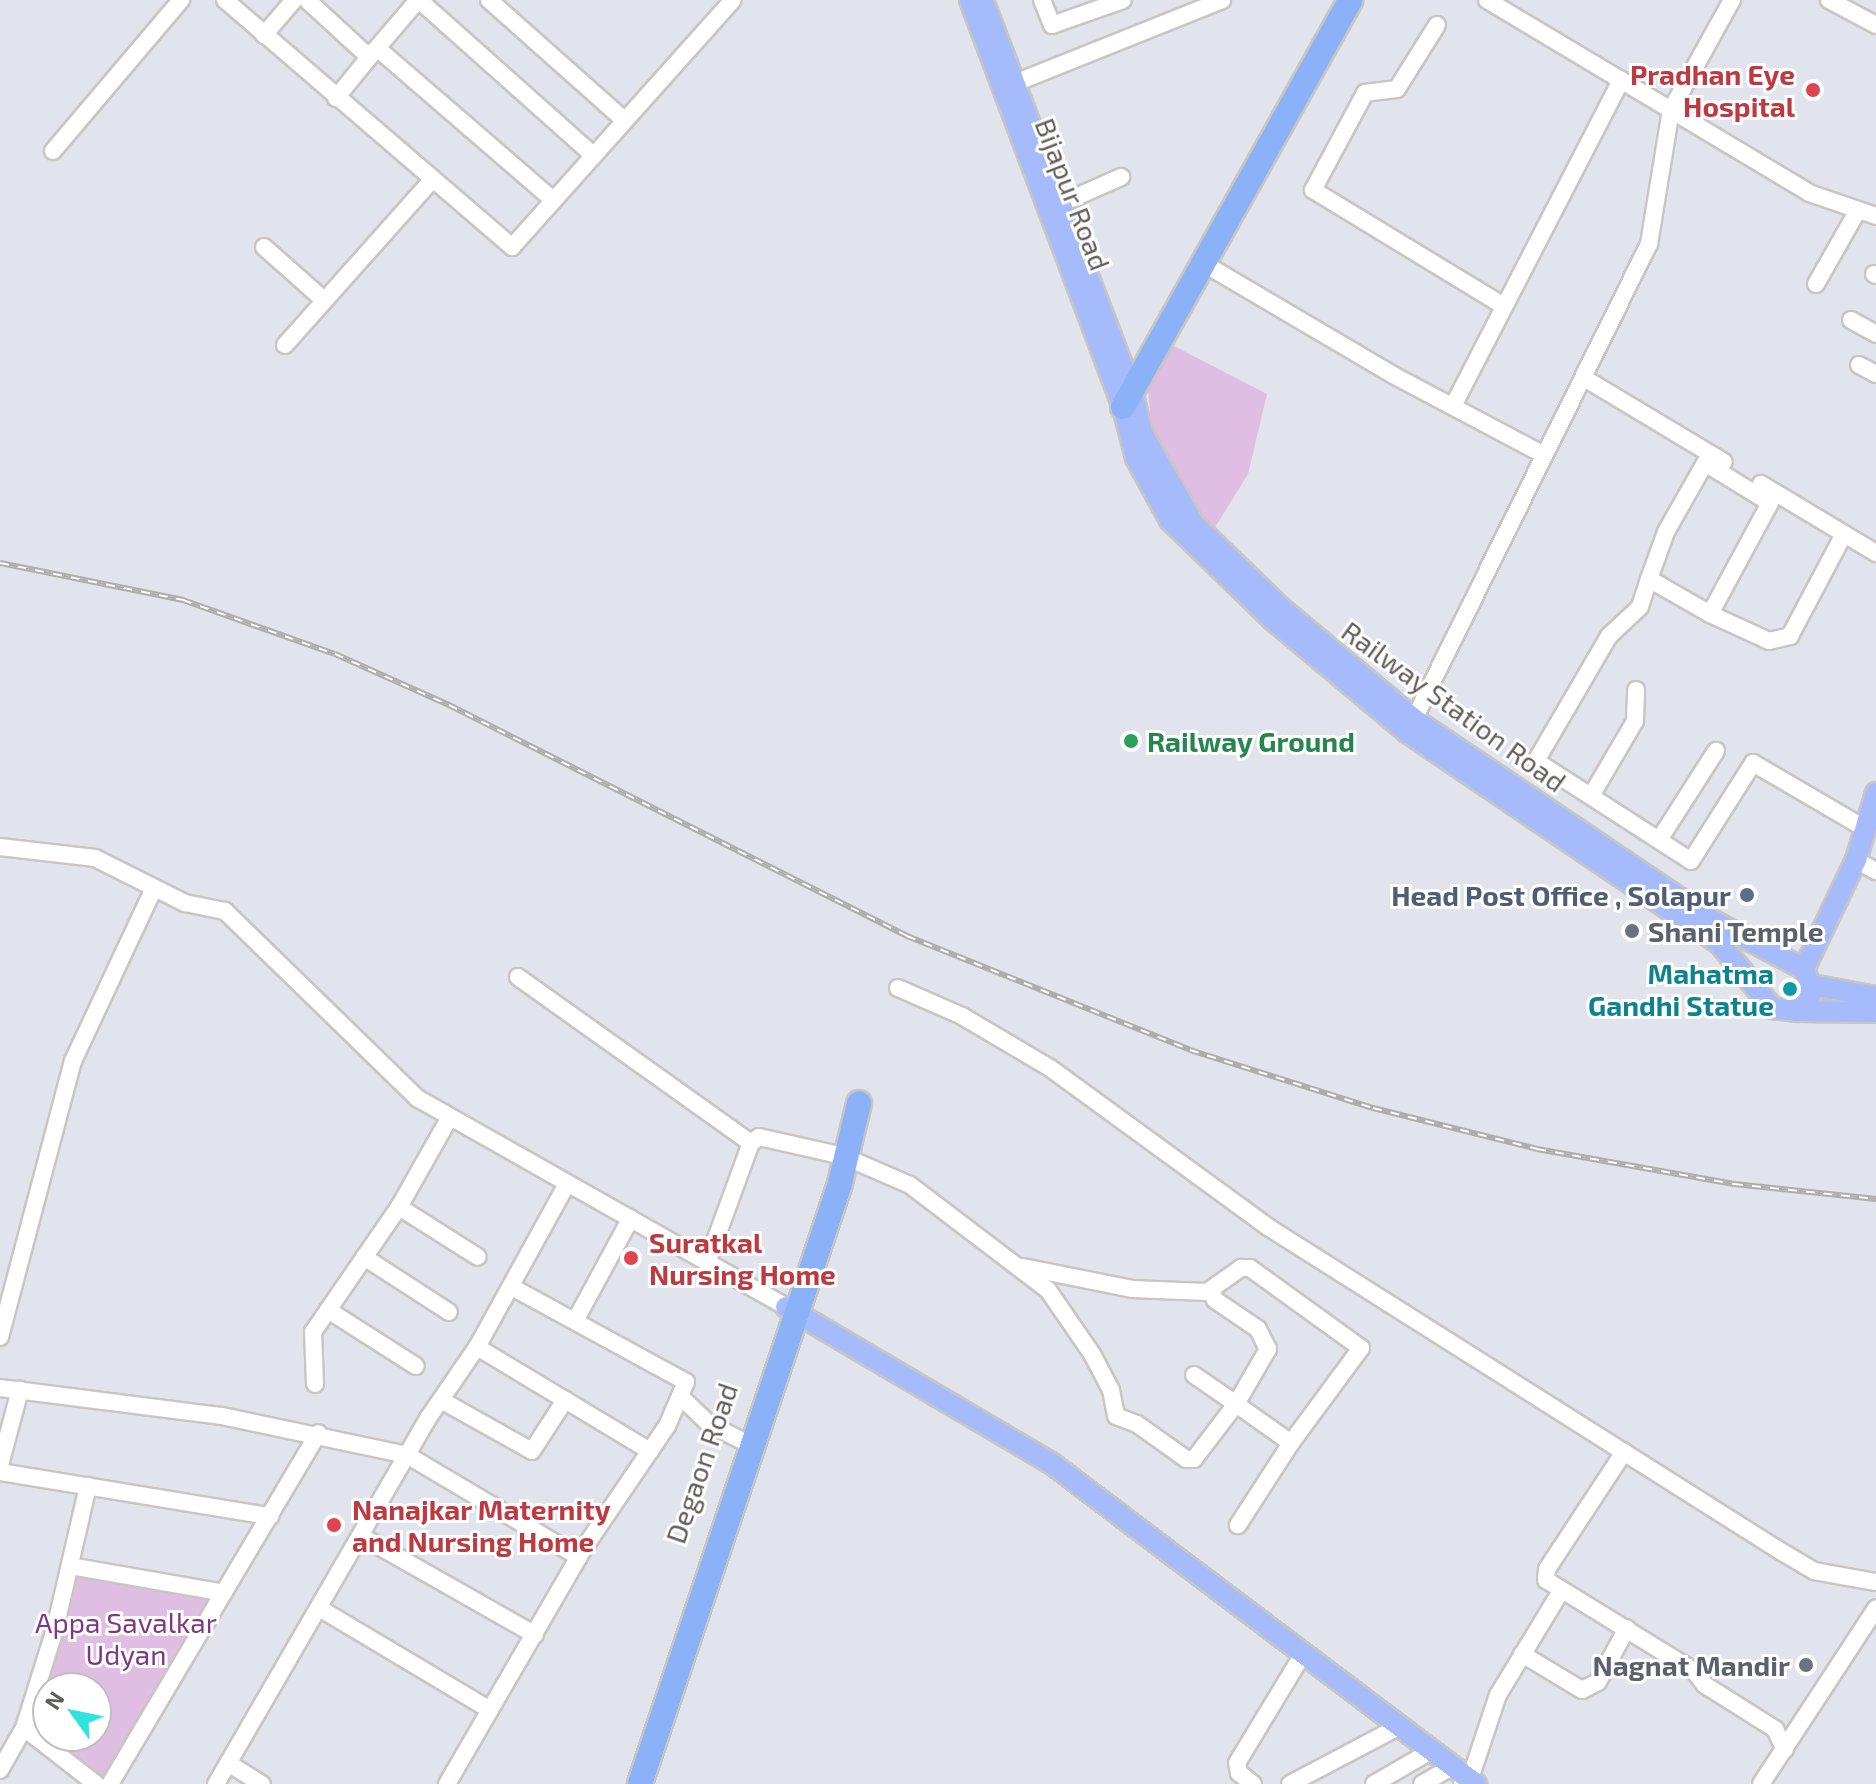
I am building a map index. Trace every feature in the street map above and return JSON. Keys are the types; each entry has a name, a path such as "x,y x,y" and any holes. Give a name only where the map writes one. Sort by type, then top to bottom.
{"highway":[{"path":"1127,399 1350,0"},
{"name":"Degaon Road","path":"625,1784 791,1309 830,1178 842,1160 859,1103"},
{"name":"Degaon Road","path":"640,1784 745,1443"}],"main road":[{"name":"Bijapur Road","path":"970,0 1009,86 1127,399"},
{"path":"983,0 1009,86 1060,204 1127,399"},
{"name":"Railway Station Road","path":"1127,399 1136,458 1170,520 1272,619 1411,726 1720,944 1763,994"},
{"name":"Railway Station Road","path":"1411,726 1713,921 1800,972 1876,997"},
{"path":"1798,1011 1810,998 1800,972 1856,860 1876,793"},
{"path":"1800,972 1769,974 1763,994 1777,1011 1876,1012"},
{"path":"791,1309 1051,1463 1465,1778"}],"street":[{"path":"53,151 181,0"},
{"path":"225,0 512,247 733,0"},
{"path":"264,35 294,0"},
{"path":"307,0 553,200"},
{"path":"394,0 415,4 593,155"},
{"path":"489,0 624,120"},
{"path":"1042,0 1052,25 1123,0"},
{"path":"1009,86 1222,0"},
{"path":"1487,0 1809,193 1876,216"},
{"path":"1411,726 1649,244 1671,110 1732,0"},
{"path":"1829,0 1876,25"},
{"path":"336,98 415,4"},
{"path":"1437,25 1397,89 1365,93 1313,190 1504,306"},
{"path":"1453,406 1621,80"},
{"path":"1060,204 1121,177"},
{"path":"285,345 432,180"},
{"path":"1816,284 1858,210"},
{"path":"264,247 325,301"},
{"path":"1203,263 1544,455"},
{"path":"1851,320 1876,334"},
{"path":"1859,365 1876,374"},
{"path":"1584,378 1876,553"},
{"path":"1710,614 1770,503 1705,463 1666,532 1640,607 1609,636 1536,761 1691,861 1753,763 1866,829"},
{"path":"1649,579 1710,614 1769,641 1790,636 1844,534"},
{"path":"1591,796 1635,721 1636,690"},
{"path":"1659,840 1716,751"},
{"path":"0,847 95,858 185,903 225,911 333,1011 387,1071 417,1098 791,1309"},
{"path":"1856,860 1876,871"},
{"path":"0,1337 73,1061 154,888"},
{"path":"518,977 751,1143"},
{"path":"898,988 962,1016 1050,1068 1268,1227 1814,1571 1876,1582"},
{"path":"315,1384 313,1332 399,1207 450,1117"},
{"path":"707,1263 751,1143 770,1136 910,1185 1023,1267 1080,1332 1111,1390 1116,1416 1194,1459 1236,1404 1262,1363 1267,1342 1258,1329 1215,1300 1211,1290"},
{"path":"216,1784 407,1455 477,1347 567,1184"},
{"path":"399,1207 478,1257"},
{"path":"575,1321 631,1218"},
{"path":"364,1257 449,1312"},
{"path":"1023,1267 1132,1289 1211,1290 1241,1268 1250,1268 1361,1348 1291,1443 1238,1525"},
{"path":"447,1784 579,1557 650,1451 686,1382 512,1287"},
{"path":"328,1310 416,1366"},
{"path":"477,1347 650,1451"},
{"path":"1194,1375 1291,1443"},
{"path":"0,1388 318,1433 407,1455 579,1557"},
{"path":"0,1465 20,1390"},
{"path":"680,1396 709,1424 745,1443"},
{"path":"441,1400 532,1451 565,1400"},
{"path":"110,1784 318,1433"},
{"path":"1624,1452 1547,1569 1546,1580 1627,1628 1775,1729 1785,1750"},
{"path":"0,1472 270,1516"},
{"path":"0,1770 24,1728 70,1566 88,1486"},
{"path":"361,1536 535,1635"},
{"path":"70,1566 224,1593"},
{"path":"1422,1784 1465,1778 1483,1728 1522,1654 1561,1591"},
{"path":"319,1608 490,1710"},
{"path":"1761,1784 1876,1608"},
{"path":"1522,1654 1582,1690 1598,1682 1627,1628"},
{"path":"1253,1784 1239,1773 1237,1763 1303,1654"},
{"path":"1290,1784 1398,1727"},
{"path":"24,1728 96,1784"},
{"path":"1374,1784 1431,1751"},
{"path":"228,1763 262,1784"}],"green space":[{"path":"1174,346 1267,394 1248,474 1214,529 1181,492 1151,423 1148,388"},
{"name":"Appa Savalkar Udyan","path":"75,1570 219,1595 106,1784 65,1752 112,1752 112,1672 47,1672"}],"railway":[{"path":"0,563 183,600 335,654 449,705 907,936 1190,1050 1373,1108 1537,1149 1734,1184 1876,1199"}],"place":[{"name":"Pradhan Eye Hospital","path":"1813,90"},
{"name":"Railway Ground","path":"1131,741"},
{"name":"Head Post Office , Solapur","path":"1747,895"},
{"name":"Shani Temple","path":"1632,931"},
{"name":"Mahatma Gandhi Statue","path":"1790,989"},
{"name":"Suratkal Nursing Home","path":"631,1258"},
{"name":"Nanajkar Maternity and Nursing Home","path":"334,1525"},
{"name":"Nagnat Mandir","path":"1806,1665"}]}
